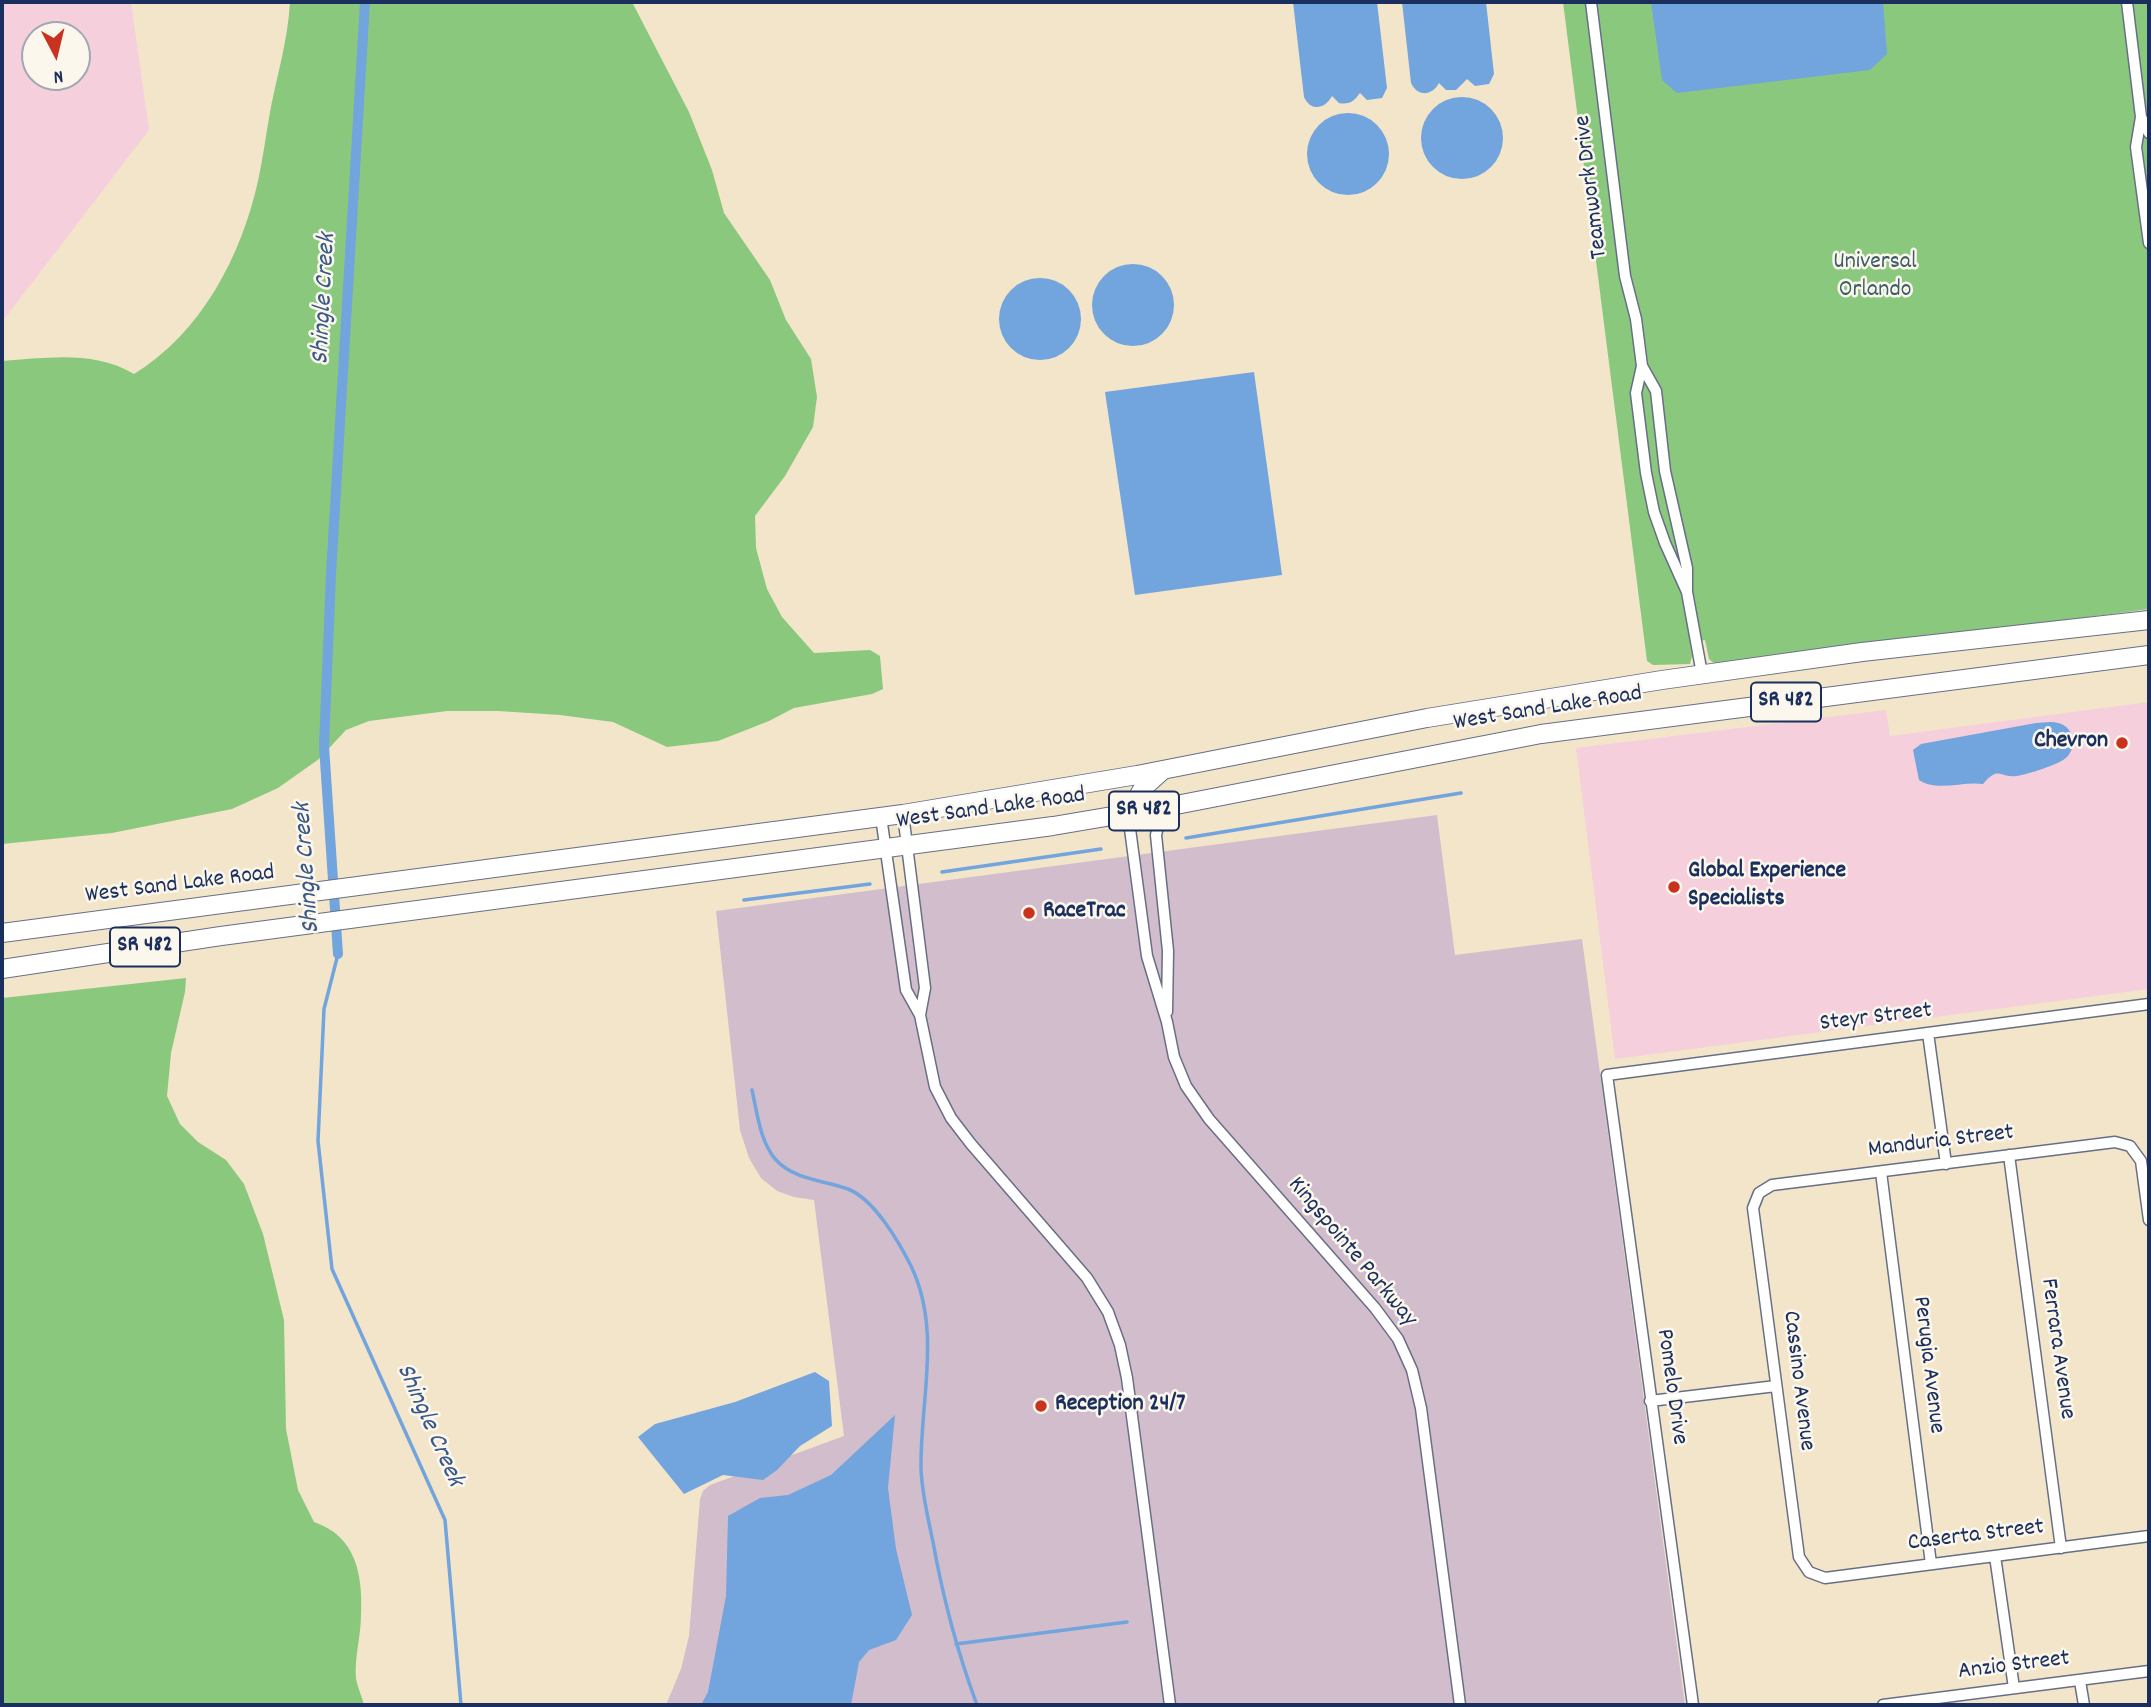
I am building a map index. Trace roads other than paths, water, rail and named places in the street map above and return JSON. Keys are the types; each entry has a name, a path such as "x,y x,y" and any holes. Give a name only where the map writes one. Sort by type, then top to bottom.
{"main road":[{"name":"West Sand Lake Road","path":"2,933 903,814 1163,770 1408,722 1702,674 1862,652 2149,620"},
{"name":"West Sand Lake Road","path":"2,969 288,927 886,849 1128,814 1468,747 1597,726 2149,654"},
{"path":"1128,814 1143,788 1163,770"}],"street":[{"name":"Teamwork Drive","path":"1591,2 1625,276 1636,319 1642,366 1636,393 1646,473 1654,512 1687,592"},
{"path":"2127,2 2141,117 2136,147 2149,243"},
{"path":"2141,117 2149,133"},
{"name":"Teamwork Drive","path":"1642,366 1656,391 1665,471 1686,568 1687,592 1702,674"},
{"name":"Kingspointe Parkway","path":"1167,1022 1168,951 1156,835 1159,822 1171,806"},
{"path":"903,814 925,988 920,1015"},
{"name":"Kingspointe Parkway","path":"1128,814 1147,956 1167,1022 1174,1057 1186,1086 1209,1119 1375,1308 1398,1339 1412,1370 1421,1408 1460,1705"},
{"path":"881,817 906,990 920,1015 935,1087 951,1118 971,1144 1087,1278 1108,1312 1120,1345 1127,1378 1170,1705"},
{"path":"898,945 920,943"},
{"name":"Steyr Street","path":"1607,1075 2149,1004"},
{"path":"1928,1033 1945,1164"},
{"name":"Pomelo Drive","path":"1607,1075 1693,1705"},
{"name":"Manduria Street","path":"1759,1193 1772,1185 2115,1142 2130,1146 2141,1161 2149,1220"},
{"name":"Ferrara Avenue","path":"2009,1155 2061,1548"},
{"name":"Perugia Avenue","path":"1881,1172 1931,1564"},
{"name":"Cassino Avenue","path":"1759,1193 1753,1208 1776,1386 1799,1557 1809,1572"},
{"path":"1650,1401 1776,1386"},
{"name":"Caserta Street","path":"1809,1572 1825,1578 2149,1536"},
{"path":"1995,1556 2014,1688"},
{"name":"Anzio Street","path":"1883,1705 2149,1671"},
{"path":"2080,1681 2084,1705"}],"water":[{"path":"1293,2 1377,2 1387,88 1382,98 1367,100 1360,93 1349,103 1339,103 1332,96 1326,104 1318,107 1307,102 1304,97"},
{"path":"1402,2 1486,2 1494,74 1489,84 1475,86 1467,79 1456,90 1446,90 1439,83 1429,92 1417,91 1411,83"},
{"path":"1651,2 1883,2 1887,54 1870,70 1677,93 1662,80"},
{"path":"1454,97 1470,97 1485,104 1496,115 1503,130 1500,154 1491,167 1470,179 1454,179 1439,172 1428,161 1421,146 1421,130 1428,115 1439,104"},
{"path":"1340,113 1356,113 1371,120 1382,131 1389,146 1386,170 1377,183 1356,195 1340,195 1325,188 1314,177 1307,162 1307,146 1314,131 1325,120"},
{"path":"1125,264 1141,264 1156,271 1167,282 1174,297 1171,321 1162,334 1141,346 1125,346 1110,339 1099,328 1092,313 1092,297 1099,282 1110,271"},
{"path":"1032,278 1048,278 1063,285 1074,296 1081,311 1078,335 1069,348 1048,360 1032,360 1017,353 1006,342 999,327 999,311 1006,296 1017,285"},
{"path":"1254,372 1282,575 1135,595 1105,392"},
{"path":"2055,722 2068,728 2073,743 2067,757 2051,766 2021,775 1996,774 1983,784 1941,786 1919,780 1913,750 1921,744"},
{"path":"815,1372 829,1381 832,1426 800,1446 777,1470 763,1480 723,1475 684,1494 638,1437 655,1424 735,1402"},
{"path":"895,1415 888,1488 896,1549 912,1615 896,1640 869,1650 859,1662 851,1705 701,1705 708,1692 726,1596 728,1516 760,1498 788,1495 831,1475"}],"waterway":[{"name":"Shingle Creek","path":"338,954 324,746 331,574 365,2"},
{"path":"1186,838 1461,793"},
{"path":"942,872 1101,849"},
{"path":"744,900 870,884"},
{"name":"Shingle Creek","path":"338,954 324,1009 318,1141 332,1269 445,1520 461,1705"},
{"path":"752,1090 766,1145 776,1160 792,1172 848,1189 867,1202 885,1222 900,1245 920,1290 928,1340 921,1469 923,1488 946,1604 977,1705"},
{"path":"956,1644 1127,1622"}],"place":[{"name":"Chevron","path":"2122,743"},
{"name":"Global Experience Specialists","path":"1674,887"},
{"name":"RaceTrac","path":"1029,913"},
{"name":"Reception 24/7","path":"1041,1406"}],"park label":[{"name":"Universal Orlando","path":"1875,278"}]}
